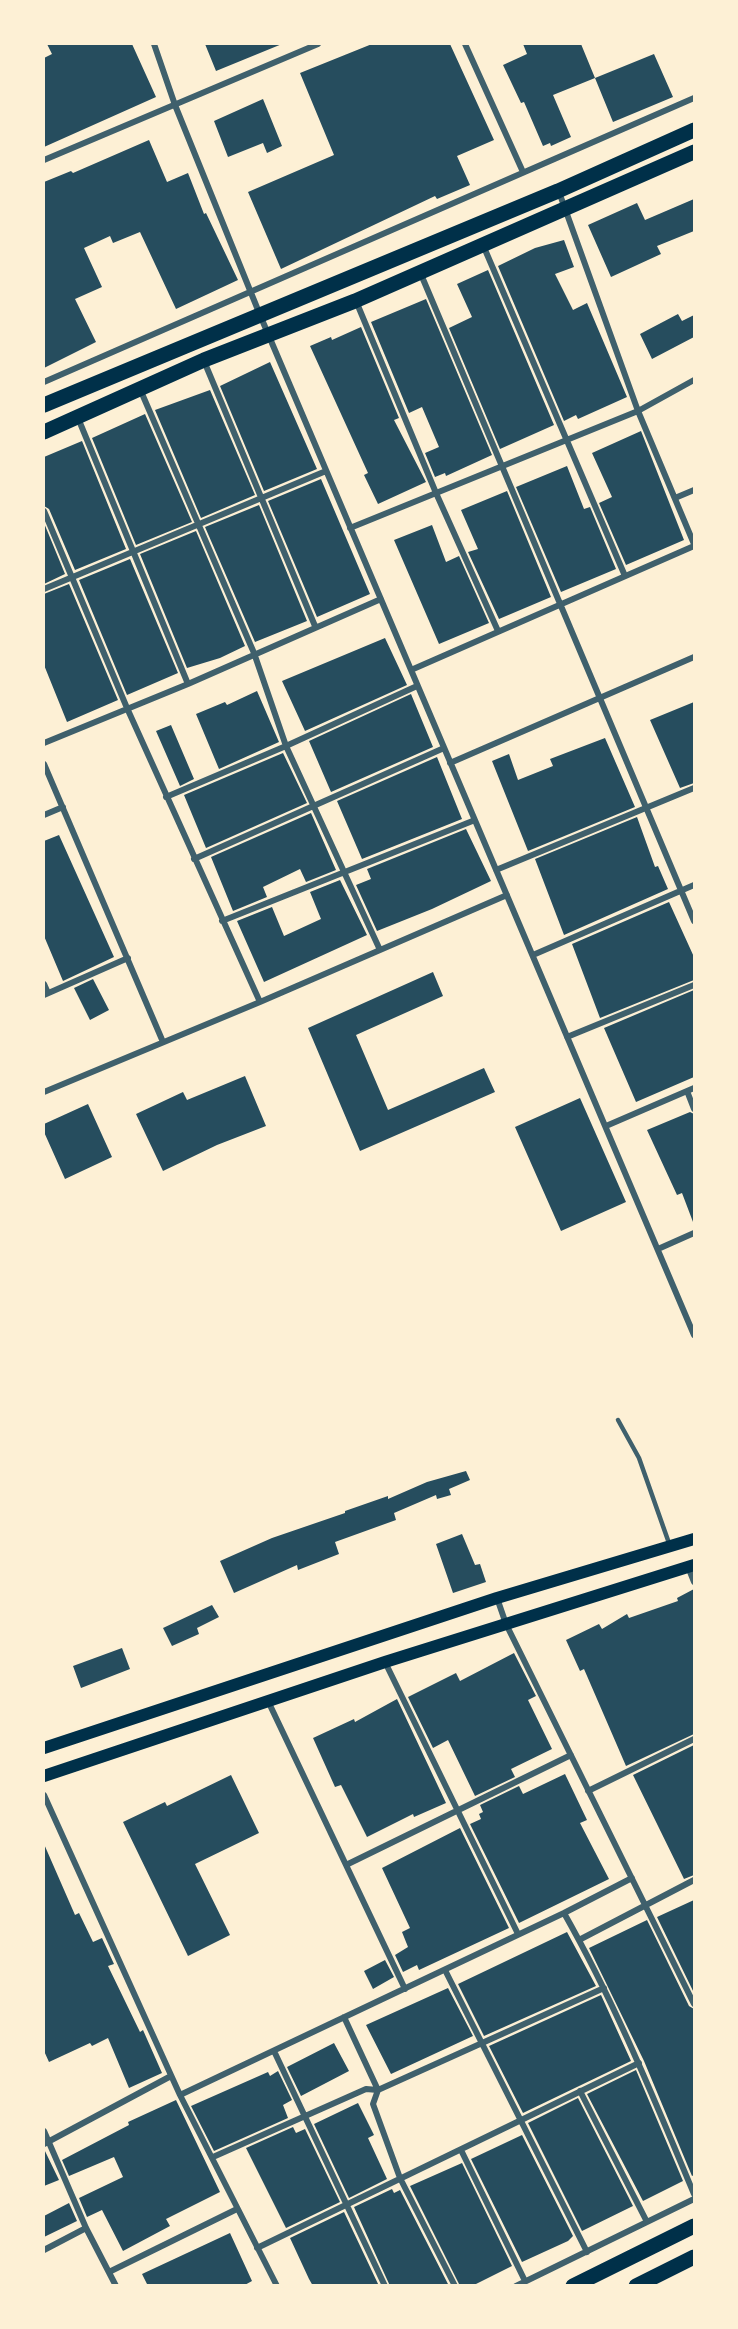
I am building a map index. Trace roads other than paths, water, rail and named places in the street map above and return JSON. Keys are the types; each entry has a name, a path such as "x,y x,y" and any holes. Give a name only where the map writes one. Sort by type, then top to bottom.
{"main road":[{"path":"44,405 558,190 694,130"},
{"path":"44,432 78,418 139,387 355,300 694,152"},
{"path":"44,1748 496,1598 694,1539"},
{"path":"44,1776 385,1662 691,1566"},
{"path":"573,2286 694,2226"},
{"path":"636,2286 694,2257"}],"street":[{"path":"154,44 260,315 694,1335"},
{"path":"44,160 318,44"},
{"path":"465,44 523,172"},
{"path":"44,382 694,98"},
{"path":"411,670 694,545 638,411 558,190"},
{"path":"482,244 625,576"},
{"path":"419,271 694,921"},
{"path":"355,300 436,493 498,631"},
{"path":"204,360 259,497 315,626"},
{"path":"351,528 638,411 694,380"},
{"path":"139,387 254,653 286,746 380,950"},
{"path":"78,418 188,684"},
{"path":"44,589 259,497 326,471"},
{"path":"675,498 694,490"},
{"path":"44,511 127,708 260,1002"},
{"path":"44,743 188,684 315,626 381,599"},
{"path":"450,763 694,657"},
{"path":"166,796 286,746 417,686"},
{"path":"194,859 444,748"},
{"path":"44,764 163,1042"},
{"path":"496,870 694,789"},
{"path":"44,815 63,807"},
{"path":"222,921 475,820"},
{"path":"532,955 694,885"},
{"path":"44,1092 507,895"},
{"path":"44,984 46,994 128,958"},
{"path":"567,1037 694,985"},
{"path":"606,1126 694,1088"},
{"path":"687,1091 694,1109"},
{"path":"658,1249 694,1233"},
{"path":"691,1566 694,1582"},
{"path":"496,1598 506,1624 694,2004"},
{"path":"385,1662 518,1934"},
{"path":"268,1701 405,1989"},
{"path":"588,1791 694,1739"},
{"path":"346,1865 571,1755"},
{"path":"44,1795 180,2095 277,2286"},
{"path":"180,2095 564,1913 632,1878"},
{"path":"579,1940 694,1880"},
{"path":"564,1913 604,1988 639,2063 694,2194"},
{"path":"445,1970 587,2252"},
{"path":"213,2157 366,2089 378,2090 604,1988"},
{"path":"344,2017 378,2090 373,2104 400,2178 455,2286"},
{"path":"274,2051 385,2286"},
{"path":"257,2248 639,2063"},
{"path":"46,2143 171,2076"},
{"path":"580,2091 647,2222"},
{"path":"44,2132 46,2143 116,2286"},
{"path":"461,2150 525,2281"},
{"path":"516,2286 694,2199"},
{"path":"110,2272 237,2209"},
{"path":"44,2250 86,2228"}],"lane":[{"path":"618,1420 639,1458 670,1546"}]}
